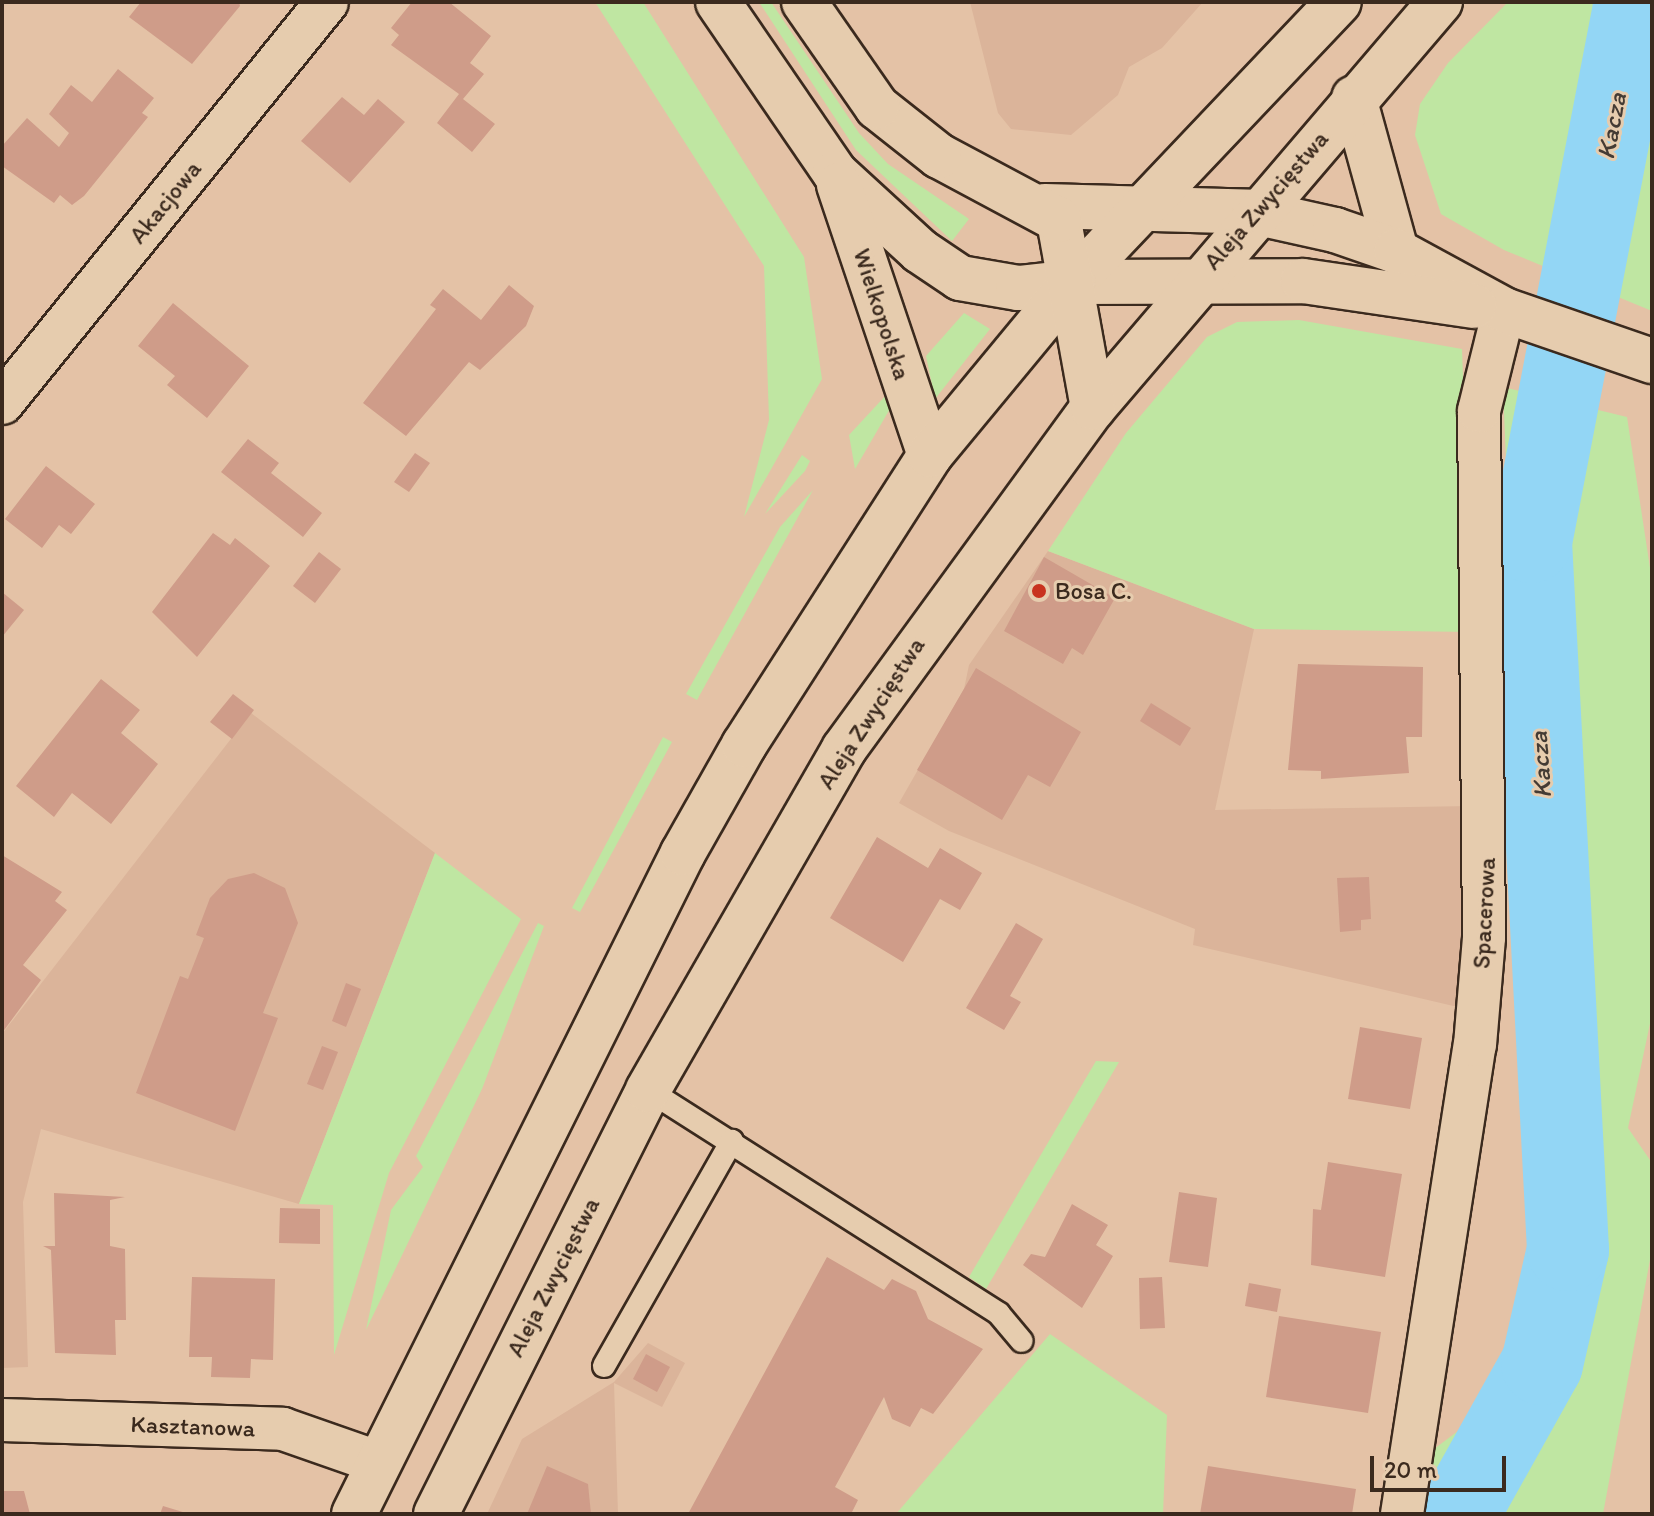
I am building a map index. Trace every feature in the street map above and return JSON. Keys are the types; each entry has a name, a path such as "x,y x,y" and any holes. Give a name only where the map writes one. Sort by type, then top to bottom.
{"main road":[{"name":"Wielkopolska","path":"718,2 835,173 877,216 960,278 1018,288 1073,282 1199,278 1303,281 1511,312"},
{"path":"804,2 877,107 939,156 1045,206 1059,220 1073,282 1093,408"},
{"path":"354,1514 377,1462 683,853 930,455 1073,282 1339,2"},
{"name":"Aleja Zwycięstwa","path":"436,1514 648,1090 844,749 1093,408 1254,212 1440,2"},
{"path":"1354,98 1396,251"},
{"name":"Wielkopolska","path":"835,173 930,455"},
{"path":"1045,206 1254,212 1396,251 1511,312 1636,357"},
{"path":"1140,208 1180,271 1199,278"}],"street":[{"name":"Akacjowa","path":"2,403 327,2"},
{"name":"Spacerowa","path":"1402,1514 1475,1045 1484,937 1479,411 1511,312"},
{"name":"Kasztanowa","path":"2,1420 283,1429 377,1462"}],"lane":[{"path":"648,1090 999,1314 1022,1341"},
{"path":"604,1366 732,1141"}],"shaded area":[{"path":"970,2 1203,2 1162,48 1129,67 1118,95 1071,135 1011,129 998,113"},
{"path":"1048,551 1254,629 1215,810 1471,806 1462,1008 1193,945 1195,929 949,831 899,803 964,689 969,665"},
{"path":"251,713 435,853 299,1204 41,1129 23,1202 28,1367 2,1368 2,1034"},
{"path":"648,1343 685,1363 662,1407 614,1383 618,1514 487,1514 522,1439 614,1382"}],"green space":[{"path":"595,2 643,2 804,257 822,379 744,517 769,420 764,266"},
{"path":"759,2 771,2 859,133 888,164 969,219 952,241 856,150"},
{"path":"1508,2 1652,2 1652,311 1504,250 1441,214 1415,135 1420,104 1448,63"},
{"path":"964,313 990,329 935,399 926,356"},
{"path":"1299,320 1462,349 1472,632 1254,629 1048,551 1126,433 1207,337 1237,322"},
{"path":"1503,387 1627,417 1652,581 1652,1014 1628,1128 1652,1163 1652,1249 1603,1514 1484,1514 1535,1442 1565,1379 1582,1303 1588,1215 1588,1150 1568,1077 1545,1070 1530,1022 1535,842 1512,610"},
{"path":"888,393 891,407 855,469 849,435"},
{"path":"802,455 810,461 805,471 765,514"},
{"path":"813,490 697,700 686,694 780,527"},
{"path":"663,737 672,742 580,912 572,908"},
{"path":"435,853 521,919 389,1173 334,1355 333,1205 299,1204"},
{"path":"538,923 544,926 482,1089 366,1330 391,1210 423,1167 416,1156"},
{"path":"1096,1061 1119,1062 986,1289 969,1277"},
{"path":"1050,1334 1167,1415 1163,1514 896,1514"},
{"path":"1502,1398 1446,1514 1420,1514 1434,1449"}],"building":[{"path":"141,2 239,2 240,6 192,64 129,17"},
{"path":"412,2 449,2 491,36 470,63 484,74 463,99 495,124 472,152 437,123 459,94 391,45 399,35 391,28"},
{"path":"118,69 154,98 142,113 148,117 84,196 72,205 60,195 54,203 2,166 2,146 27,118 59,147 69,133 49,114 71,85 92,102"},
{"path":"342,97 364,115 378,99 405,122 350,183 301,141"},
{"path":"509,285 534,306 526,326 480,370 469,362 406,436 363,403 436,309 430,305 443,289 481,320"},
{"path":"173,303 249,366 207,418 167,385 175,376 138,346"},
{"path":"248,439 279,463 271,473 322,513 303,537 221,472"},
{"path":"415,453 430,463 409,492 394,482"},
{"path":"46,466 95,504 71,534 59,525 42,548 5,519"},
{"path":"213,533 230,545 235,538 270,566 197,657 152,612"},
{"path":"319,552 341,569 315,603 293,586"},
{"path":"1044,557 1115,598 1083,655 1072,648 1063,664 1004,631"},
{"path":"2,592 24,610 2,637"},
{"path":"1298,664 1423,667 1422,737 1406,737 1409,773 1321,779 1321,771 1288,770"},
{"path":"976,668 1081,732 1050,787 1028,775 1002,820 917,770"},
{"path":"101,679 140,710 121,733 158,764 111,824 72,793 54,817 16,786"},
{"path":"233,694 254,710 232,739 210,722"},
{"path":"1151,703 1191,728 1180,746 1140,721"},
{"path":"877,837 928,868 940,848 982,873 960,910 940,899 903,962 830,918"},
{"path":"2,855 62,892 55,901 67,910 23,965 41,980 2,1033"},
{"path":"254,873 285,888 298,923 263,1013 278,1018 235,1131 136,1093 180,976 188,979 204,938 196,935 210,898 228,879"},
{"path":"1369,877 1371,919 1361,920 1361,930 1340,932 1337,878"},
{"path":"1016,923 1043,939 1010,996 1021,1002 1004,1030 966,1008"},
{"path":"346,983 361,989 346,1027 332,1021"},
{"path":"1360,1027 1422,1038 1410,1109 1348,1099"},
{"path":"322,1046 338,1052 323,1090 307,1084"},
{"path":"1328,1162 1402,1174 1385,1277 1311,1265 1313,1209 1321,1210"},
{"path":"1179,1192 1217,1198 1208,1267 1169,1262"},
{"path":"54,1193 125,1197 110,1200 110,1246 125,1249 126,1320 115,1320 116,1355 55,1353 51,1250 43,1246 55,1246"},
{"path":"1072,1204 1108,1225 1096,1245 1113,1256 1082,1308 1023,1265 1031,1254 1045,1257"},
{"path":"280,1208 320,1209 320,1244 279,1243"},
{"path":"827,1257 884,1290 892,1279 916,1291 928,1319 983,1349 933,1414 921,1408 910,1427 892,1419 884,1397 835,1487 858,1500 851,1514 688,1514"},
{"path":"192,1277 275,1279 273,1360 251,1359 250,1378 211,1377 212,1357 189,1357"},
{"path":"1162,1277 1165,1328 1140,1329 1139,1278"},
{"path":"1249,1283 1281,1289 1277,1312 1245,1306"},
{"path":"1279,1316 1381,1332 1368,1413 1266,1397"},
{"path":"646,1354 670,1367 657,1392 633,1379"},
{"path":"547,1466 588,1484 591,1514 527,1514"},
{"path":"1208,1466 1356,1489 1352,1514 1200,1514"},
{"path":"2,1491 24,1491 30,1514 2,1514"},
{"path":"163,1506 186,1513 186,1514 160,1514"}],"waterway":[{"name":"Kacza","path":"1458,1514 1542,1364 1568,1250 1531,542 1635,2"}],"place":[{"name":"Bosa C.","path":"1039,591"}]}
